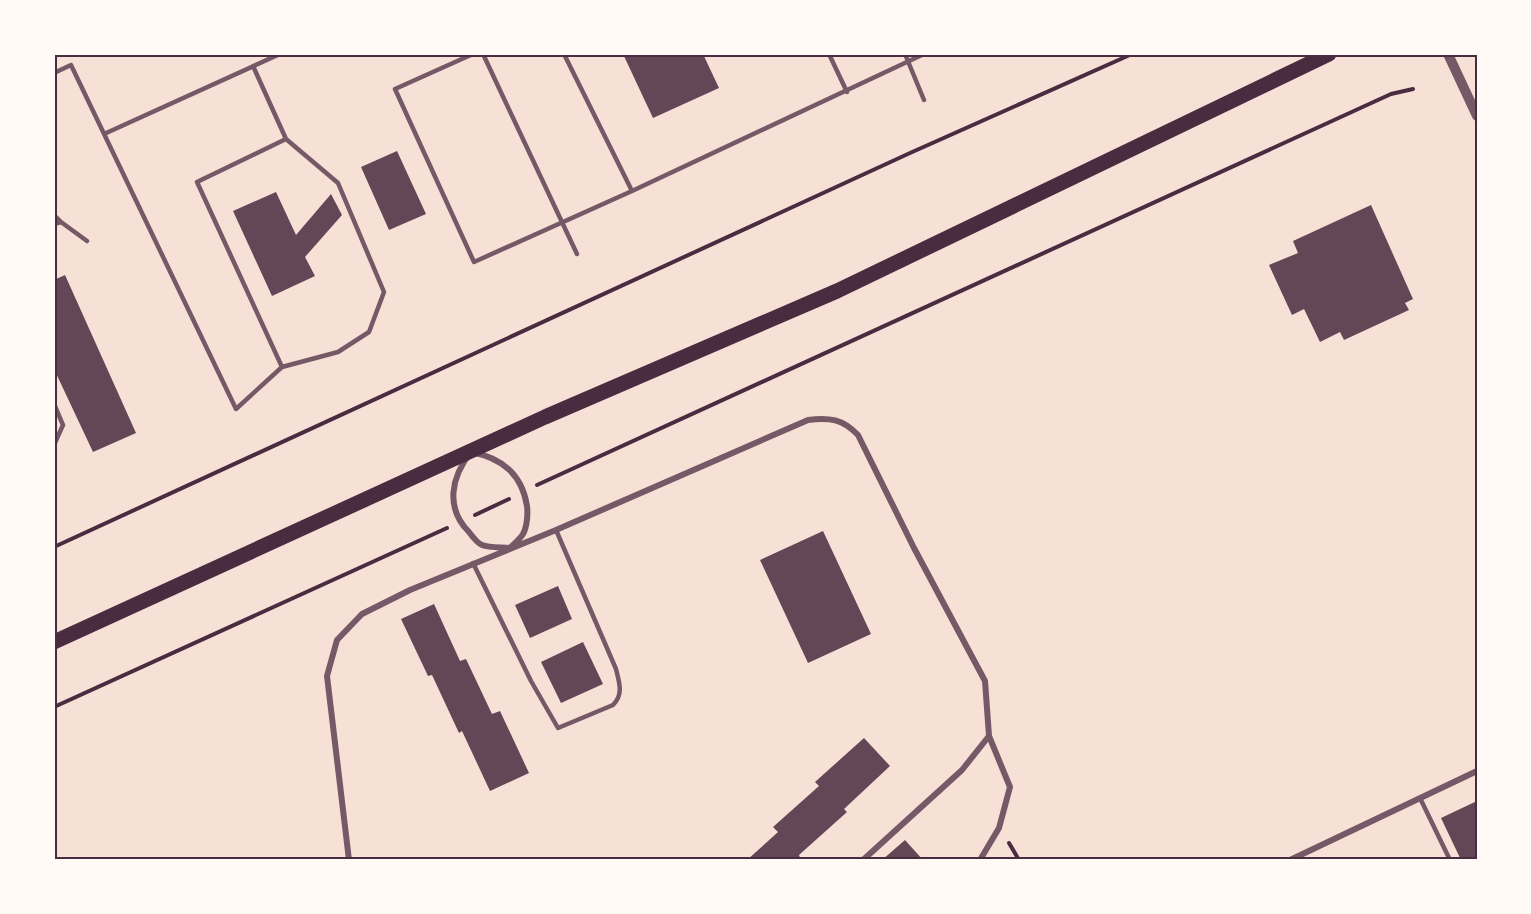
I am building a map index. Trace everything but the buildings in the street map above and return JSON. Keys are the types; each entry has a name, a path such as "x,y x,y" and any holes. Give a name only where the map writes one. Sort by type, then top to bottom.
{"main road":[{"path":"54,642 471,453 556,412 837,291 1329,54"}],"street":[{"path":"1448,54 1476,111"},
{"path":"349,860 328,701 327,676 337,640 362,614 410,590 556,530 808,420 822,418 847,423 858,435 914,549 985,681 989,736 1010,787 999,828 980,860"},
{"path":"471,453 488,455 504,464 516,475 525,491 528,513 524,534 510,548 481,545 460,523 453,505 453,485 459,467 471,453"},
{"path":"863,860 962,770 989,736"},
{"path":"1290,860 1477,771"}],"lane":[{"path":"104,134 280,54"},
{"path":"473,54 395,89 474,262 847,92 924,54"},
{"path":"483,54 576,254"},
{"path":"564,54 632,191"},
{"path":"829,54 847,92"},
{"path":"904,54 924,100"},
{"path":"54,73 71,65 236,409 282,368 338,352 369,332 384,292 338,183 286,139 253,66"},
{"path":"282,368 196,182 286,139"},
{"path":"54,215 87,241"},
{"path":"54,224 61,222"},
{"path":"54,404 63,425 54,445"},
{"path":"473,563 531,681 558,728 613,705 619,699 620,688 616,669 556,530"},
{"path":"1420,798 1450,860"}],"path":[{"path":"54,547 910,153 1132,54"},
{"path":"54,707 460,523 525,491 1391,94 1413,89"}]}
